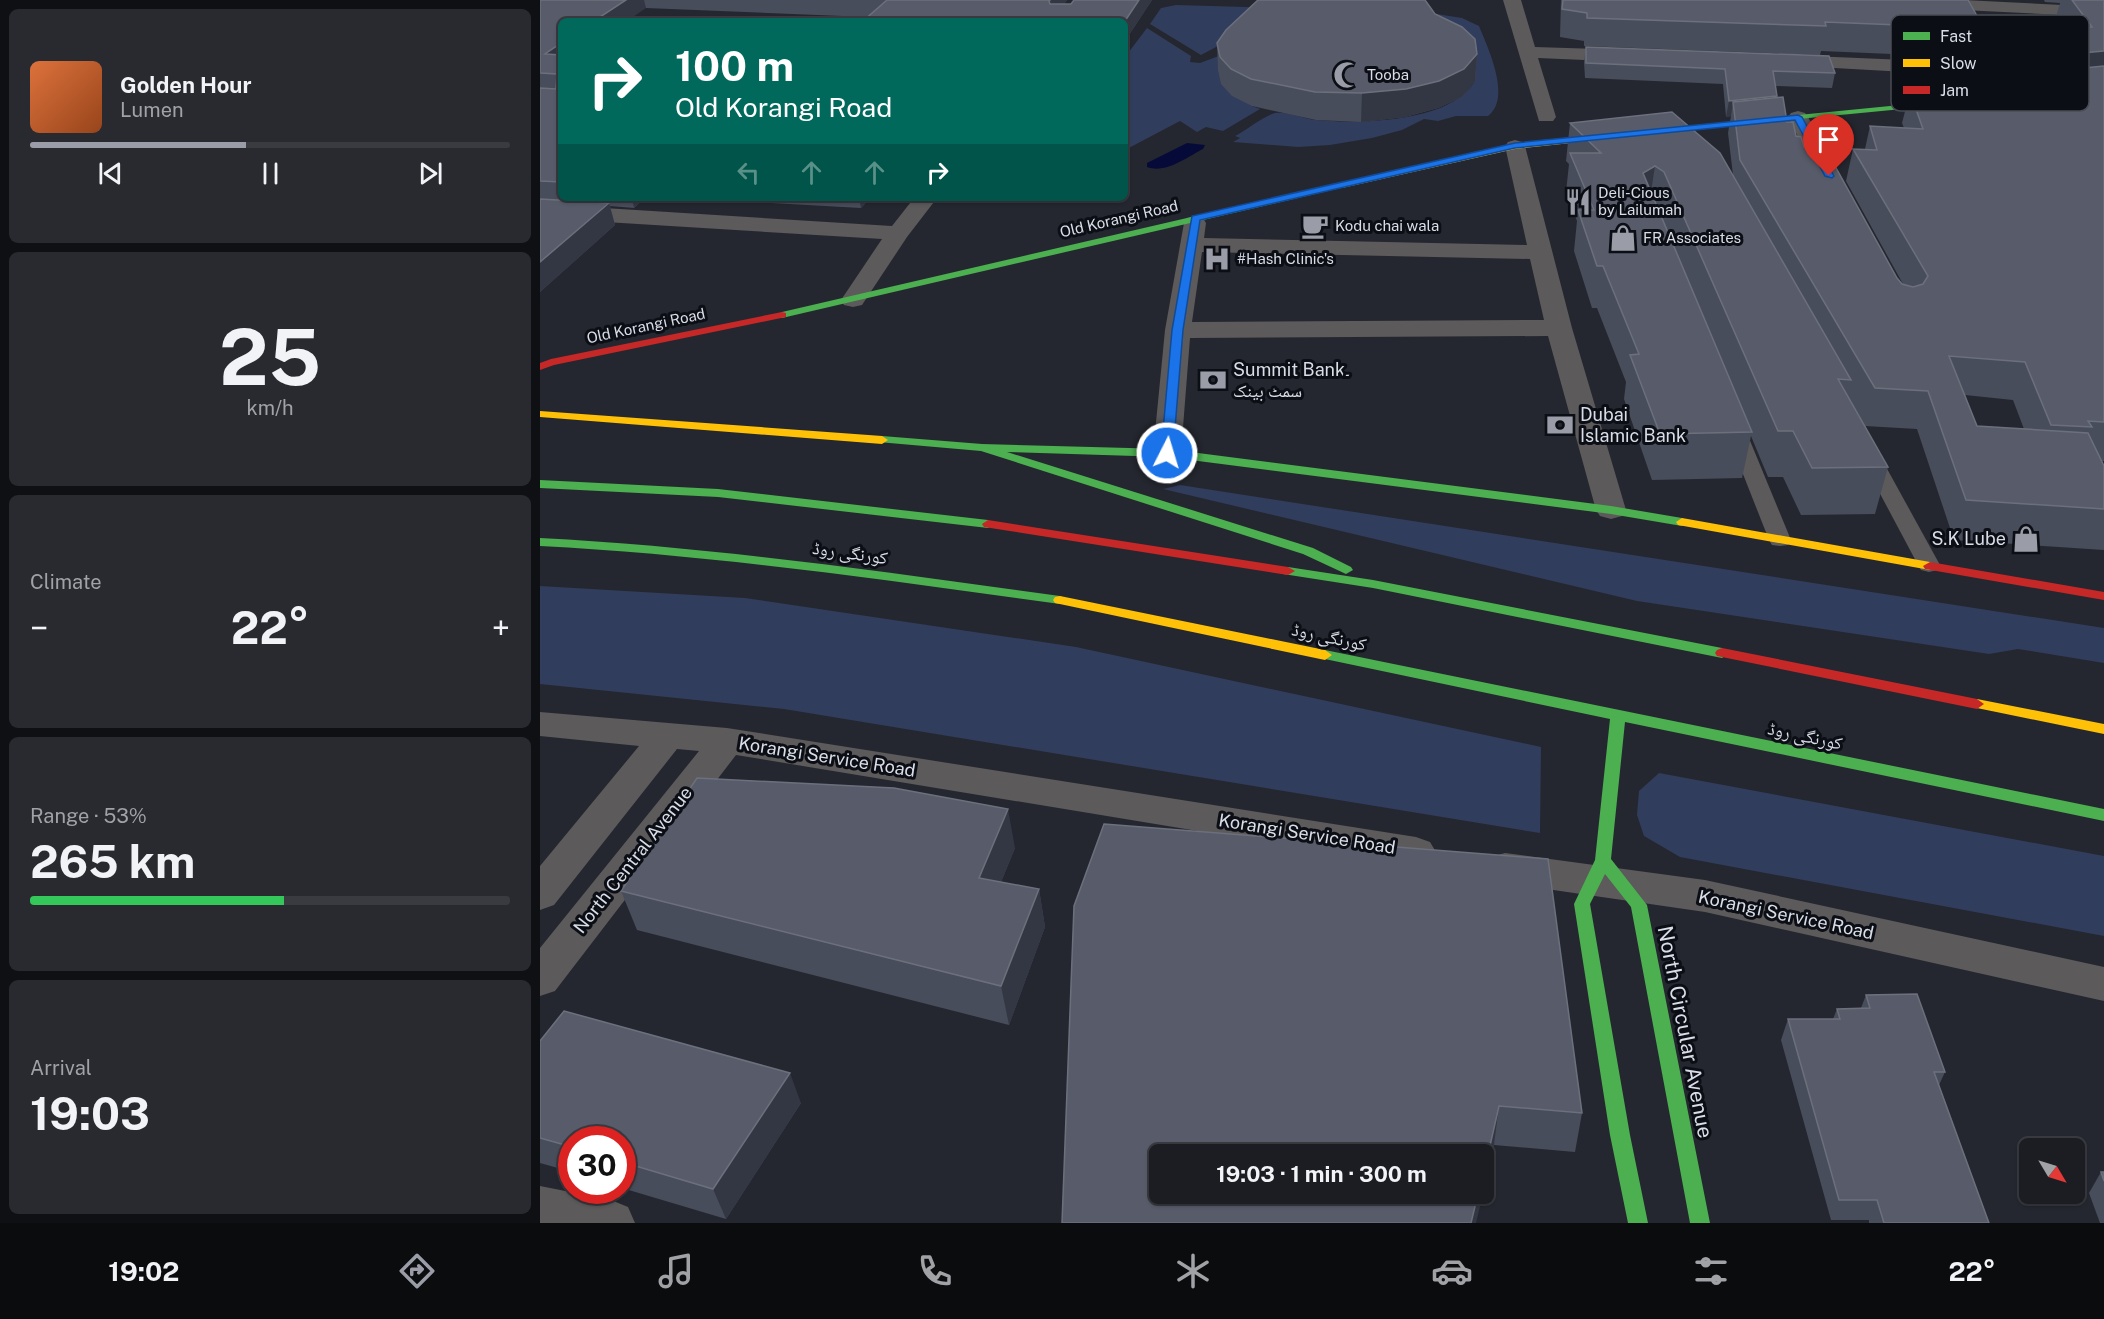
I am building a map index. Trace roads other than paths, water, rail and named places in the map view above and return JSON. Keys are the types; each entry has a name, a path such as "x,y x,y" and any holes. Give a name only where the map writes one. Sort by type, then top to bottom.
{"street":[{"path":"1512,0 1546,117"},
{"path":"1859,0 2104,12"},
{"path":"1527,52 1646,56"},
{"path":"1764,61 1891,65"},
{"name":"Old Korangi Road","path":"545,365 854,300 1196,218 1515,146 1891,108"},
{"path":"1798,117 1847,210"},
{"path":"1515,146 1559,328 1611,510"},
{"path":"854,300 898,233 924,201"},
{"path":"540,211 898,233"},
{"path":"1167,453 1178,330 1196,218"},
{"path":"1192,244 1542,252"},
{"path":"1178,330 1559,328"},
{"path":"544,384 545,365"},
{"path":"540,414 982,448 1167,453 1611,510 2104,596"},
{"path":"982,448 1308,551 1373,584"},
{"path":"540,484 718,493 1005,526 1373,584 2104,729"},
{"name":"کورنگی روڈ","path":"540,542 600,545 781,562 1050,598 2104,815"},
{"path":"1618,716 1607,876 1582,904 1620,1135 1638,1223"},
{"name":"Korangi Service Road","path":"540,724 727,741 1456,859 1607,876 2104,984"},
{"path":"540,894 669,734"},
{"name":"North Central Avenue","path":"540,979 727,741"},
{"name":"North Circular Avenue","path":"1607,876 1639,905 1700,1223"},
{"path":"540,1209 611,1223"}],"lane":[{"path":"1688,127 1699,147"},
{"path":"1731,420 1780,540"},
{"path":"1860,437 1929,566"}],"place":[{"name":"Tooba","path":"1347,75"},
{"name":"Deli-Cious by Lailumah","path":"1578,202"},
{"name":"Kodu chai wala","path":"1315,226"},
{"name":"FR Associates","path":"1623,238"},
{"name":"#Hash Clinic's","path":"1217,259"},
{"name":"Summit Bank۔ سمٹ بینک","path":"1213,380"},
{"name":"Dubai Islamic Bank","path":"1560,425"},
{"name":"S.K Lube","path":"2026,539"}]}
